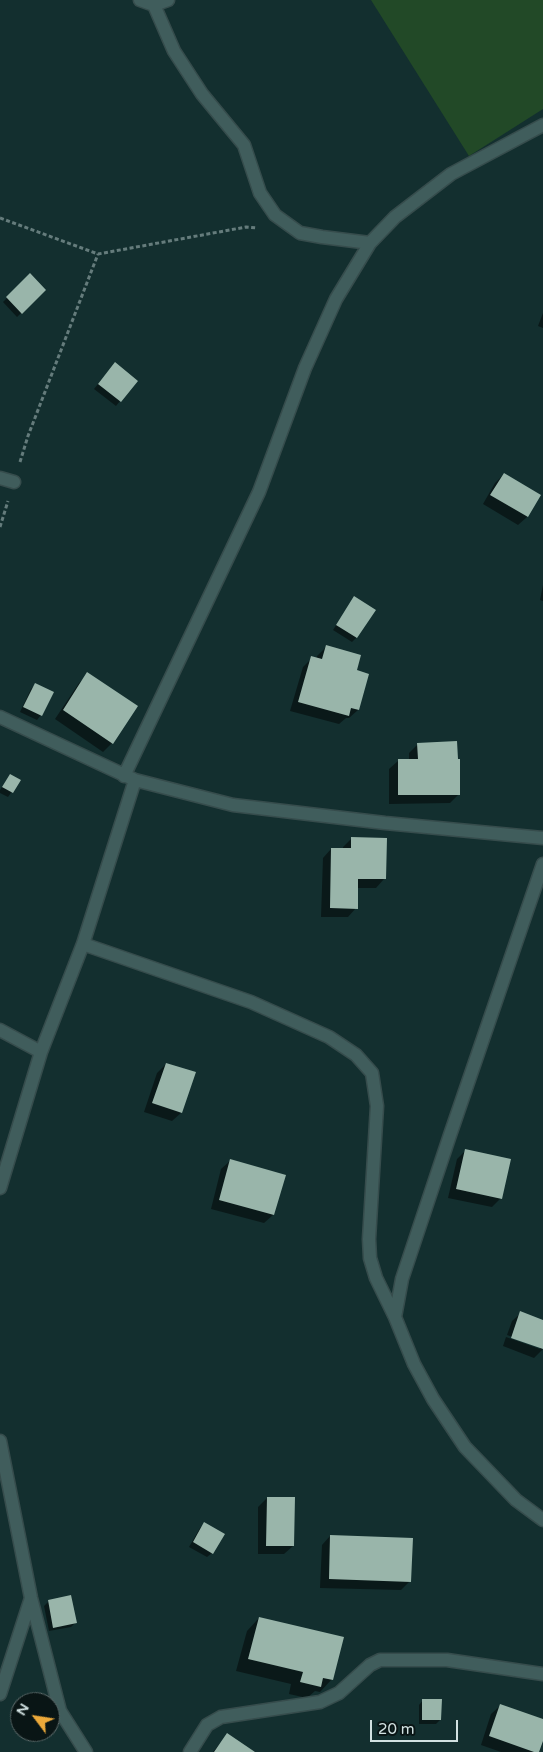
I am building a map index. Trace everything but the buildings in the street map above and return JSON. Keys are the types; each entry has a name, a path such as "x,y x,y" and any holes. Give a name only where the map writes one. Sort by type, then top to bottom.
{"street":[{"path":"140,0 154,5 168,0"},
{"path":"154,5 179,58 202,94 244,145 260,193 275,215 300,232 322,238 370,243"},
{"path":"0,1188 41,1052 83,944 129,778 259,492 305,368 336,299 370,243 395,217 451,174 543,125"},
{"path":"0,478 14,482"},
{"path":"0,717 129,778 233,805 385,823 543,838"},
{"path":"395,1317 405,1270 543,864"},
{"path":"83,944 251,1002 329,1038 356,1055 372,1073 376,1106 369,1240 370,1258 376,1278 395,1317 414,1364 433,1399 465,1447 516,1500 543,1520"},
{"path":"0,1030 41,1052"},
{"path":"0,1441 31,1598 60,1711 86,1752"},
{"path":"0,1694 31,1598"},
{"path":"190,1752 207,1725 221,1717 320,1702 339,1693 370,1666 380,1660 447,1660 543,1674"}],"path":[{"path":"0,218 98,254 246,227 264,229"},
{"path":"0,527 28,436 98,254"}],"green space":[{"path":"371,0 543,0 543,109 469,156"}]}
